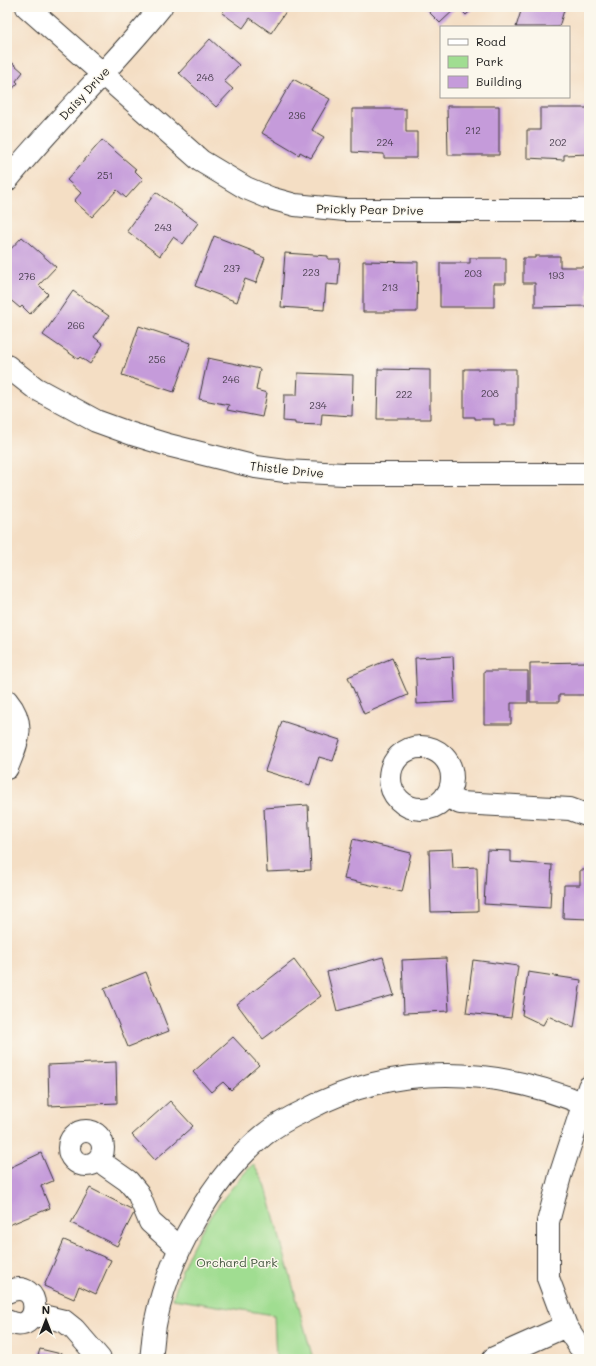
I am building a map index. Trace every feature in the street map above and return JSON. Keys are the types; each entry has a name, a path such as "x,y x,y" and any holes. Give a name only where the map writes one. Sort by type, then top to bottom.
{"street":[{"name":"Prickly Pear Drive","path":"27,7 201,161 246,188 294,205 345,210 589,210"},
{"name":"Daisy Drive","path":"7,180 32,149 102,74 161,7"},
{"name":"Thistle Drive","path":"7,366 35,388 96,420 132,434 168,445 256,467 285,471 344,474 589,474"},
{"path":"7,768 18,737 19,727 12,709"},
{"path":"446,796 460,803 570,809 589,816"},
{"path":"151,1359 156,1321 165,1284 179,1248 215,1187 239,1159 264,1135 286,1120 336,1096 382,1082 440,1075 488,1078 521,1083 552,1092 587,1099 560,1176 548,1222 548,1278 566,1326 579,1346 589,1356"},
{"path":"98,1160 128,1181 138,1193 150,1222 179,1248"},
{"path":"7,1292 18,1289 29,1293 34,1303 34,1314 30,1319 19,1324 7,1321"},
{"path":"34,1314 64,1321 74,1329 100,1359"},
{"path":"494,1358 566,1326"}],"green space":[{"name":"Orchard Park","path":"253,1164 265,1184 313,1359 276,1359 274,1315 173,1299 178,1280 186,1261 204,1226 227,1194"}],"building":[{"path":"227,7 289,7 271,33 250,18 243,28 222,13"},
{"path":"424,7 457,7 440,23"},
{"path":"458,7 475,7 466,15"},
{"path":"508,7 565,7 559,26 516,26 521,11"},
{"path":"210,39 239,65 224,81 233,89 216,107 179,73"},
{"path":"7,58 23,72 16,81 18,83 7,95"},
{"path":"293,79 330,99 312,130 324,137 311,158 300,152 299,155 262,133"},
{"path":"447,106 499,106 499,155 448,155"},
{"path":"540,108 589,108 589,154 564,155 564,160 527,158 527,130 540,130"},
{"path":"352,109 406,109 406,132 417,132 417,158 384,158 384,154 352,152"},
{"path":"102,140 136,169 134,170 143,179 126,198 117,190 92,217 74,201 81,193 67,180"},
{"path":"156,192 198,223 183,244 173,237 160,256 127,231"},
{"path":"214,236 255,252 255,254 265,258 256,283 245,279 237,302 195,286"},
{"path":"22,237 56,267 39,285 48,294 30,314 22,306 20,308 7,297 7,253"},
{"path":"285,253 328,256 328,259 340,259 338,285 326,284 324,310 281,307"},
{"path":"535,256 560,256 560,267 588,267 588,306 535,307 535,283 523,283 523,258 535,258"},
{"path":"470,258 506,258 506,283 494,283 494,307 440,307 440,263 470,263"},
{"path":"363,261 418,262 417,312 363,312"},
{"path":"73,291 109,316 94,337 103,344 90,364 80,357 78,359 43,335"},
{"path":"139,326 191,343 174,392 122,375"},
{"path":"208,358 260,369 256,390 267,393 262,417 227,410 229,405 199,399"},
{"path":"378,369 430,370 430,419 377,419"},
{"path":"464,369 516,369 516,425 494,425 494,419 475,419 475,417 464,417"},
{"path":"298,373 353,375 352,416 322,414 321,425 295,424 295,422 283,421 284,395 297,395"},
{"path":"453,656 455,702 417,704 415,658"},
{"path":"392,658 408,695 364,714 348,677"},
{"path":"588,662 588,695 559,695 559,702 530,702 530,663"},
{"path":"484,671 528,671 528,703 511,703 511,724 484,724"},
{"path":"282,721 340,740 333,761 319,757 310,785 265,771"},
{"path":"308,805 311,870 267,872 264,808"},
{"path":"353,839 411,853 402,892 344,879"},
{"path":"452,849 453,868 477,867 478,911 431,912 429,850"},
{"path":"487,850 511,851 511,862 552,865 550,908 484,904"},
{"path":"580,870 589,870 589,919 563,918 564,885 580,885"},
{"path":"383,957 394,995 337,1011 327,972"},
{"path":"446,958 449,1011 404,1013 402,960"},
{"path":"294,960 321,996 263,1039 237,1004"},
{"path":"473,960 518,966 511,1018 466,1013"},
{"path":"146,972 169,1031 128,1047 104,989"},
{"path":"528,972 581,980 574,1028 548,1016 543,1025 522,1015"},
{"path":"233,1037 259,1065 231,1090 223,1082 211,1092 193,1072"},
{"path":"116,1062 117,1103 49,1106 48,1065"},
{"path":"170,1101 193,1126 155,1160 132,1135"},
{"path":"41,1153 53,1181 41,1186 50,1208 9,1225 7,1219 7,1169"},
{"path":"90,1188 135,1211 117,1246 71,1223"},
{"path":"64,1240 111,1260 96,1294 79,1286 74,1299 44,1286"},
{"path":"40,1349 70,1356 69,1359 37,1359"}]}
